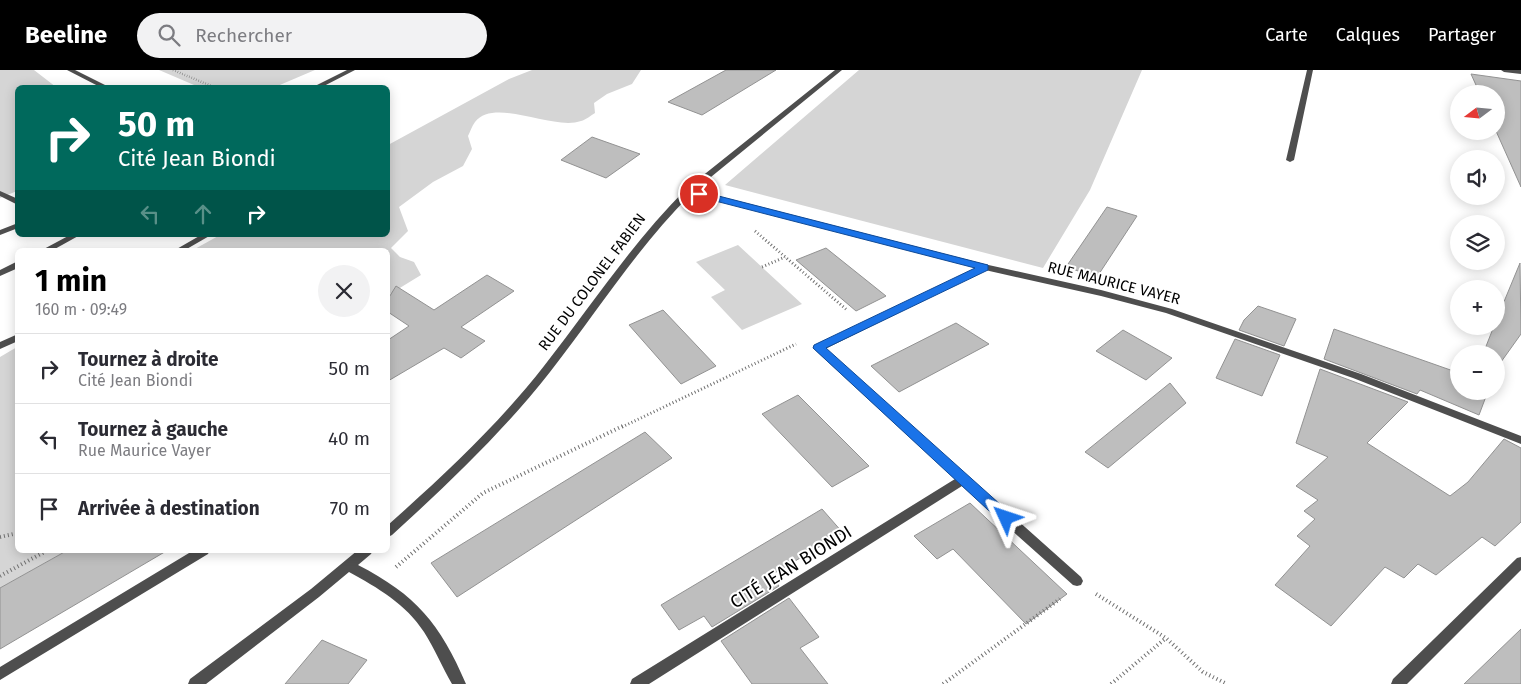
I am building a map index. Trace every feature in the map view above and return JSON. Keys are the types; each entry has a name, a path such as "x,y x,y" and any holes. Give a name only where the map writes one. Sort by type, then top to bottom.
{"street":[{"path":"70,70 102,85"},
{"path":"320,85 352,70"},
{"name":"RUE DU COLONEL FABIEN","path":"390,530 442,483 524,397 551,364 645,237 666,213 689,191 839,70"},
{"path":"1290,160 1310,70"},
{"path":"1504,70 1521,72"},
{"name":"RUE MAURICE VAYER","path":"689,191 984,268 1101,293 1168,311 1357,376 1478,421 1521,440"},
{"path":"0,194 15,201"},
{"path":"0,233 15,226"},
{"path":"50,248 72,237"},
{"path":"183,248 202,237"},
{"path":"0,273 15,266"},
{"path":"984,268 818,348 1079,582"},
{"path":"0,346 15,338"},
{"name":"CITÉ JEAN BIONDI","path":"637,684 963,480"},
{"path":"0,674 199,553"},
{"path":"195,684 363,553"},
{"path":"1398,684 1521,562"},
{"path":"348,566 378,582 406,602 422,618 458,684"}],"path":[{"path":"173,70 209,85"},
{"path":"750,226 865,325"},
{"path":"762,267 785,257"},
{"path":"378,582 483,493 808,338 818,348"},
{"path":"0,537 15,534"},
{"path":"0,576 42,553"},
{"path":"943,684 1079,582 1166,638 1203,672 1227,684"},
{"path":"1111,684 1166,638"}],"shaded area":[{"path":"0,70 34,70 53,85 15,85 15,192 0,198"},
{"path":"159,70 315,70 280,85 194,85"},
{"path":"532,70 641,70 632,84 607,94 594,103 595,113 583,120 569,123 555,122 510,113 496,113 484,115 475,122 468,136 472,149 463,166 433,182 399,207 408,231 391,248 400,257 414,262 421,275 390,294 390,248 197,248 216,237 390,237 390,144 509,79"},
{"path":"859,70 1142,70 1090,190 1043,268 725,185"},
{"path":"738,245 802,304 742,330 711,297 725,290 696,262"},
{"path":"15,348 15,553 63,553 0,588 0,357"}],"building":[{"path":"726,70 776,70 702,115 668,102"},
{"path":"1471,74 1521,81 1521,187 1500,140 1505,140 1505,85 1476,85"},
{"path":"592,137 640,154 606,178 561,160"},
{"path":"1107,207 1137,216 1097,277 1066,267"},
{"path":"826,248 886,296 856,311 796,260"},
{"path":"1520,263 1521,334 1505,356 1505,345 1487,345 1490,335 1505,335 1505,299"},
{"path":"487,275 514,291 461,327 485,341 461,358 444,348 390,380 390,339 409,326 390,313 390,296 396,286 434,310"},
{"path":"1258,306 1296,319 1284,346 1239,330 1244,320"},
{"path":"663,310 716,366 681,384 629,325"},
{"path":"956,323 989,344 899,392 871,366"},
{"path":"1334,329 1450,370 1450,400 1485,400 1479,415 1420,390 1417,394 1324,359"},
{"path":"1123,330 1172,358 1146,380 1096,351"},
{"path":"1235,339 1280,355 1262,396 1216,378"},
{"path":"1320,369 1408,402 1367,443 1450,496 1468,482 1504,439 1521,448 1521,522 1495,546 1482,537 1436,575 1418,564 1404,578 1385,567 1331,626 1275,585 1310,546 1297,536 1315,519 1304,511 1318,500 1296,486 1328,457 1296,443"},
{"path":"1170,383 1186,403 1108,468 1085,452"},
{"path":"798,395 869,466 832,487 762,414"},
{"path":"645,432 672,458 457,597 431,563"},
{"path":"970,503 1067,594 1026,624 953,549 937,559 914,536"},
{"path":"822,509 843,533 771,575 779,586 712,627 704,616 679,630 661,605"},
{"path":"63,553 163,553 0,649 0,588"},
{"path":"789,598 819,637 800,648 828,684 752,684 721,641"},
{"path":"1521,629 1521,684 1464,684"},
{"path":"322,640 367,660 348,684 285,684"}],"route":[{"path":"699,194 984,268 818,348 1006,518"}]}
